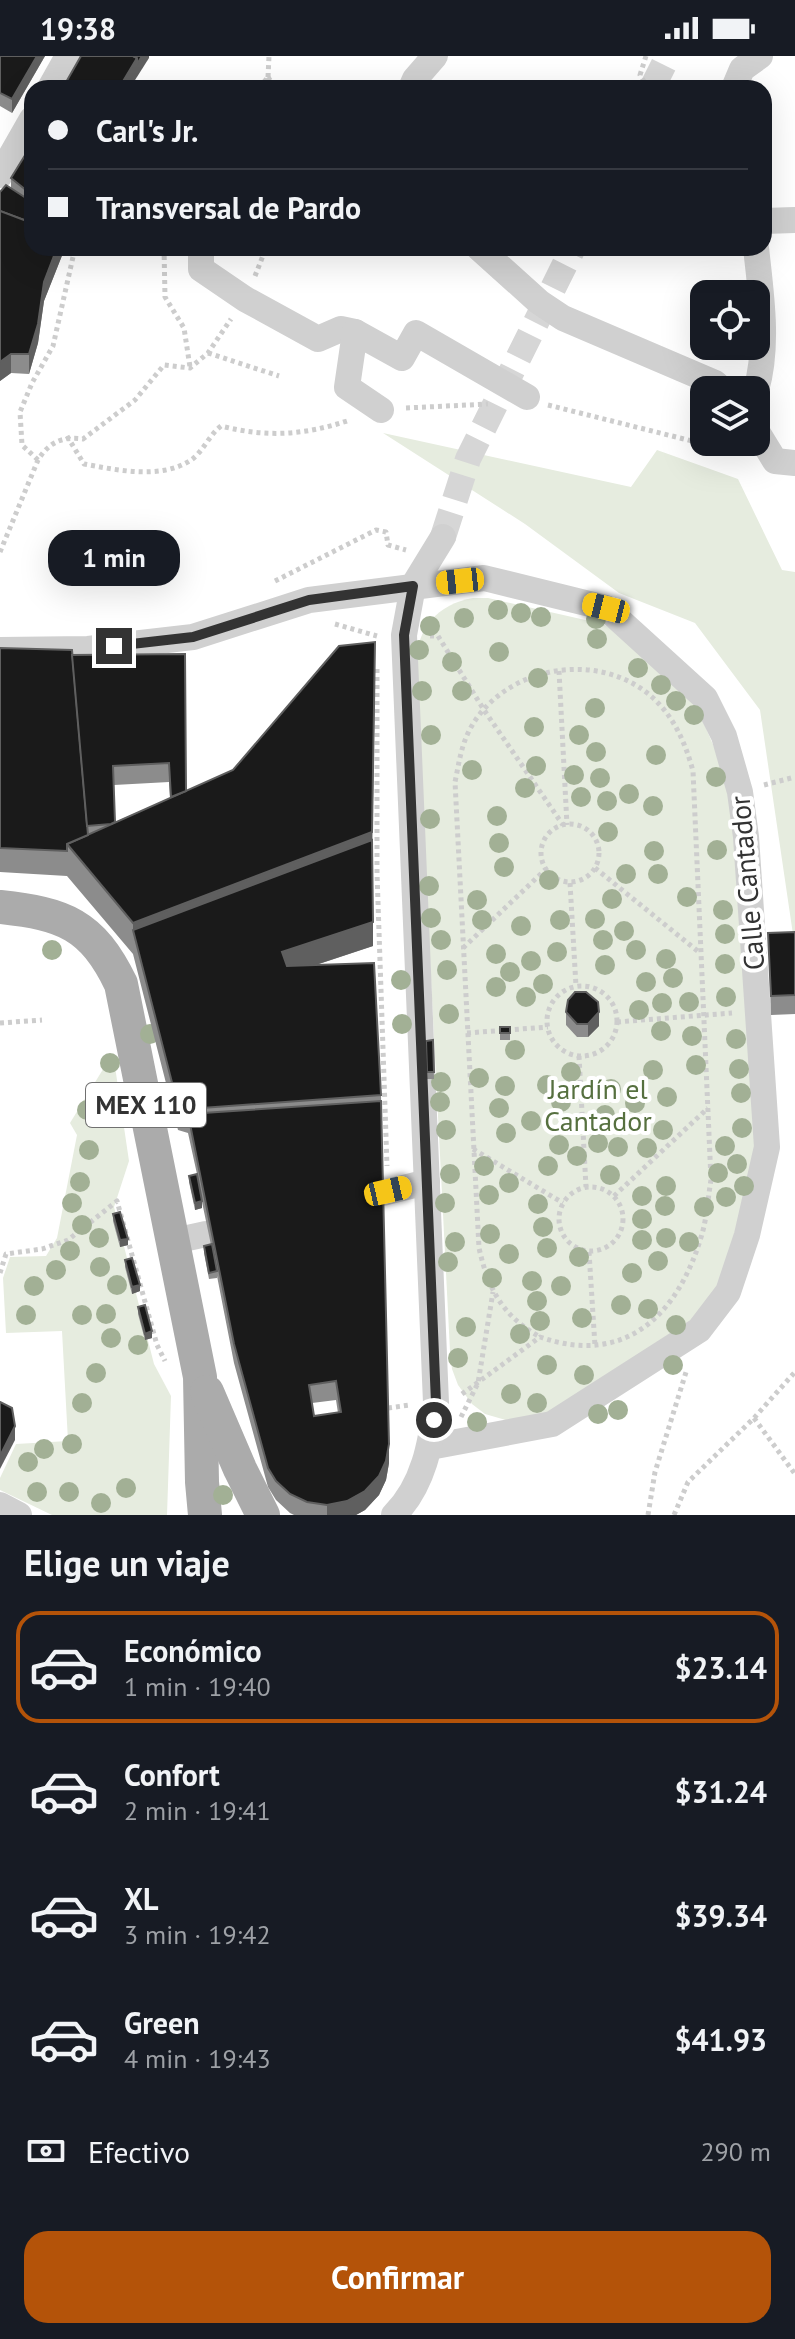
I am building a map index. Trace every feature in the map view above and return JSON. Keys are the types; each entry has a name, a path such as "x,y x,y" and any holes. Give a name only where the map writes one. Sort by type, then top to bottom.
{"main road":[{"name":"MEX 110","path":"0,907 35,911 69,922 94,940 108,958 121,984 190,1238 200,1377 205,1515"},
{"name":"MEX 110","path":"200,1377 263,1515"}],"street":[{"path":"54,80 68,56"},
{"path":"423,80 435,56"},
{"path":"737,80 742,69 760,56"},
{"path":"0,175 24,133"},
{"path":"772,221 795,220"},
{"path":"201,256 201,269 245,299 318,339 341,329 355,332 402,358 416,333 527,397"},
{"path":"488,256 539,302 563,318 699,376"},
{"path":"757,256 760,376"},
{"path":"355,332 347,387 381,410"},
{"path":"770,445 785,462"},
{"path":"394,1515 417,1483 430,1447 436,1403 404,635 413,586 437,547"},
{"name":"Calle Cantador","path":"0,650 88,649 193,637 309,600 484,578 606,608 705,698 724,736 740,792 746,837 767,1147 747,1235 728,1292 699,1330 552,1424 430,1447"},
{"path":"383,1193 427,1182"},
{"path":"0,1505 19,1515"}],"path":[{"path":"269,56 270,80"},
{"path":"643,80 640,75 646,56"},
{"path":"38,460 22,445 20,412 53,346 73,256"},
{"path":"164,256 165,297 184,328 190,368"},
{"path":"0,552 46,447 67,436 83,439 135,400 164,365 190,368 208,353 245,299"},
{"path":"208,353 279,376"},
{"path":"67,436 84,464 118,470 164,471 193,459 211,434 221,426 249,433 315,432 381,410 481,405 527,397 565,411 785,462"},
{"path":"264,587 376,530 386,532 388,545 437,547"},
{"path":"589,669 621,678 650,695 671,718 686,745 693,771 711,1180 702,1234 673,1301 653,1322 629,1337 595,1346 562,1344 540,1337 526,1329 500,1304 485,1277 479,1248 473,1149 455,782 462,746 484,710 501,693 521,680 547,671 559,671 589,669"},
{"path":"559,671 565,825"},
{"path":"484,710 565,825"},
{"path":"565,825 582,827 596,840 599,850 595,868 581,881 570,883 555,878 546,869 541,855 547,836 565,825"},
{"path":"595,868 701,953"},
{"path":"463,948 546,869"},
{"path":"570,883 576,986"},
{"path":"576,986 596,988 605,994 616,1011 617,1022 610,1043 591,1056 568,1054 558,1047 548,1027 550,1006 556,997 576,986"},
{"path":"617,1022 704,1015"},
{"path":"0,1023 42,1020"},
{"path":"467,1033 548,1027"},
{"path":"579,1056 586,1187"},
{"path":"614,1196 708,1108"},
{"path":"473,1149 563,1203"},
{"path":"586,1187 598,1188 614,1196 623,1216 619,1236 602,1250 589,1252 571,1244 560,1225 563,1203 570,1195 586,1187"},
{"path":"0,1273 6,1254 42,1249 68,1240 117,1201 157,1345 167,1364"},
{"path":"589,1252 595,1346"},
{"path":"478,1383 493,1291"},
{"path":"648,1515 655,1472 699,1330"},
{"path":"452,1401 540,1337"},
{"path":"674,1515 688,1482 754,1418 795,1372"},
{"path":"388,1408 396,1407"},
{"path":"754,1418 795,1474"}],"green space":[{"path":"383,433 631,487 657,450 738,479 782,570 795,572 795,948 760,710 695,623 619,593 525,524"},
{"name":"Jardín el Cantador","path":"473,598 488,598 603,624 622,635 694,701 722,765 737,836 759,1130 726,1277 702,1313 553,1414 516,1423 485,1414 472,1404 458,1385 450,1351 415,665 420,640 431,620 449,606"},
{"path":"113,1053 129,1161 114,1207 154,1364 171,1396 167,1515 52,1515 0,1490 0,1478 16,1444 68,1441 62,1331 6,1333 3,1278 10,1257 46,1256 57,1238 77,1135 70,1123"}],"building":[{"path":"0,56 37,56 12,99 0,93"},
{"path":"81,56 137,58 124,80 67,80"},
{"path":"24,157 24,189 11,178"},
{"path":"6,185 24,197 24,220 0,211 0,192"},
{"path":"0,211 24,220 24,256 54,256 44,282 38,324 29,354 11,354 0,362"},
{"path":"375,642 372,832 133,923 67,844 233,770 339,646"},
{"path":"0,648 72,650 88,835 67,844 67,851 0,848"},
{"path":"185,654 186,791 171,797 169,763 113,766 115,822 87,826 72,655"},
{"path":"372,840 373,922 282,952 287,966 374,963 381,1095 188,1109 178,1106 133,930"},
{"path":"795,932 795,995 771,996 768,933"},
{"path":"575,992 586,992 598,1002 599,1012 588,1024 577,1024 566,1012 568,1000"},
{"path":"500,1027 510,1027 510,1033 500,1033"},
{"path":"433,1040 434,1072 427,1072 426,1041"},
{"path":"381,1101 389,1444 379,1476 365,1491 347,1501 327,1505 307,1502 290,1494 268,1468 234,1344 188,1114","holes":["336,1381 341,1412 314,1416 309,1385"]},
{"path":"197,1174 202,1201 195,1203 189,1176"},
{"path":"120,1212 128,1239 120,1240 113,1214"},
{"path":"212,1244 217,1271 209,1273 204,1246"},
{"path":"132,1258 140,1285 132,1287 125,1260"},
{"path":"145,1305 152,1331 145,1334 138,1307"},
{"path":"0,1402 12,1408 15,1426 0,1456"}],"tunnel":[{"path":"656,80 668,56"},
{"path":"443,537 468,459 569,256"}],"route":[{"path":"114,646 193,637 309,600 413,586 404,635 436,1403 434,1420"}]}
